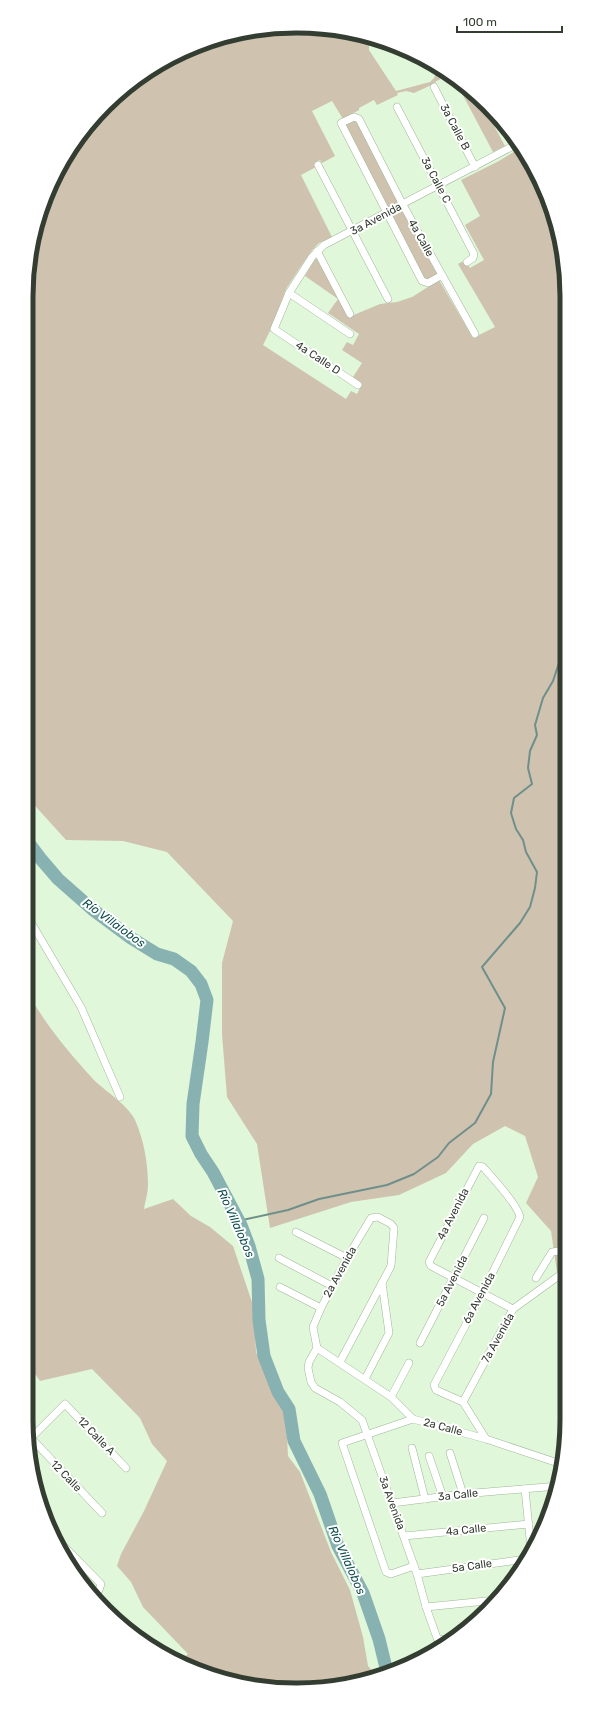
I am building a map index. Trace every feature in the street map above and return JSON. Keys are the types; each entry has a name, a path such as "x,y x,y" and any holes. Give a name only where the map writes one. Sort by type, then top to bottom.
{"street":[{"name":"3a Calle B","path":"434,87 475,166"},
{"name":"3a Calle C","path":"397,107 474,254 473,258 467,262"},
{"name":"4a Calle","path":"442,275 428,283 422,281 341,123 352,118 359,119 402,205 442,275 475,334"},
{"name":"3a Avenida","path":"277,332 274,329 275,325 289,293 317,251 513,146"},
{"path":"318,164 388,299"},
{"path":"317,251 350,314"},
{"path":"289,293 350,334"},
{"name":"4a Calle D","path":"277,332 358,385"},
{"path":"33,926 81,1007 120,1097"},
{"name":"4a Avenida","path":"454,1279 431,1266 429,1260 479,1166 483,1167 518,1212"},
{"name":"6a Avenida","path":"463,1402 436,1390 434,1388 434,1383 482,1294 519,1219 518,1212"},
{"name":"2a Avenida","path":"317,1348 313,1327 321,1308 347,1258 371,1218 378,1217 393,1226 395,1232 392,1261 382,1283"},
{"name":"5a Avenida","path":"420,1343 484,1218"},
{"path":"296,1232 347,1258"},
{"path":"536,1278 552,1252 560,1251"},
{"path":"279,1258 332,1286"},
{"name":"7a Avenida","path":"463,1402 513,1309 560,1274"},
{"path":"454,1279 513,1309"},
{"path":"340,1362 382,1283"},
{"path":"365,1379 389,1333 382,1283"},
{"path":"280,1287 321,1308"},
{"name":"3a Avenida","path":"317,1348 309,1362 308,1368 312,1382 315,1388 340,1402 358,1415 362,1420 404,1536 437,1638 443,1639"},
{"name":"2a Calle","path":"317,1348 391,1397 413,1419 486,1439 556,1462"},
{"path":"391,1397 409,1363"},
{"path":"463,1402 486,1439"},
{"name":"12 Calle A","path":"34,1435 66,1405 126,1468"},
{"path":"413,1419 366,1433 342,1443 386,1572 390,1574 414,1566"},
{"name":"12 Calle","path":"34,1441 102,1513"},
{"path":"412,1448 425,1499"},
{"path":"450,1454 463,1494"},
{"path":"429,1456 443,1497"},
{"name":"3a Calle","path":"392,1503 463,1494 551,1487"},
{"path":"525,1489 530,1541"},
{"name":"4a Calle","path":"404,1536 529,1524"},
{"path":"66,1548 99,1582 101,1586 97,1592"},
{"name":"5a Calle","path":"417,1574 520,1560"},
{"path":"426,1607 488,1601"}],"shaded area":[{"path":"296,33 331,35 369,43 369,50 396,91 430,82 434,78 436,73 444,77 435,82 436,83 414,93 406,91 397,93 398,95 377,105 374,100 343,119 332,101 312,111 335,156 322,163 320,160 314,163 316,167 301,175 332,237 319,243 313,249 286,289 271,329 263,345 346,399 351,391 357,394 362,384 353,377 362,363 342,350 347,342 353,345 359,334 328,313 338,299 305,276 317,258 349,317 380,304 397,302 412,297 439,280 473,338 495,327 458,264 465,260 470,268 484,260 465,225 480,216 461,180 499,161 516,150 533,180 546,212 558,262 560,296 560,1314 558,1279 551,1231 526,1203 538,1177 525,1136 505,1126 473,1144 446,1173 399,1195 351,1202 270,1228 257,1144 227,1097 222,1034 222,963 233,921 167,852 123,841 66,840 33,804 33,296 35,262 38,245 53,196 77,150 110,110 150,77 180,60 228,42 262,35"},
{"path":"460,90 489,117 505,146 493,152"},
{"path":"359,119 442,275 422,281 341,123"},
{"path":"33,1001 59,1039 76,1060 94,1080 127,1109 135,1120 145,1152 148,1177 148,1188 144,1209 173,1199 191,1216 210,1227 233,1246 254,1308 256,1352 286,1417 288,1456 300,1472 331,1552 350,1590 363,1637 368,1666 373,1672 331,1681 296,1683 262,1681 228,1674 184,1658 188,1654 143,1607 131,1582 117,1566 121,1554 144,1511 167,1461 152,1444 140,1418 92,1369 40,1381 33,1371"}],"waterway":[{"path":"238,1221 288,1210 319,1199 387,1185 414,1174 438,1157 449,1143 475,1123 491,1094 493,1062 505,1008 482,967 520,923 530,907 535,888 537,872 526,852 523,840 516,829 511,813 514,798 532,784 528,768 530,751 537,735 535,725 543,698 553,681 560,660"},
{"name":"Río Villalobos","path":"33,849 58,879 92,909 131,938 157,954 174,959 191,971 201,984 207,1000 193,1104 192,1136 241,1225 249,1246 258,1279 259,1320 264,1356 278,1392 289,1409 294,1441 320,1494 338,1546 363,1593 379,1639 386,1667"}]}
